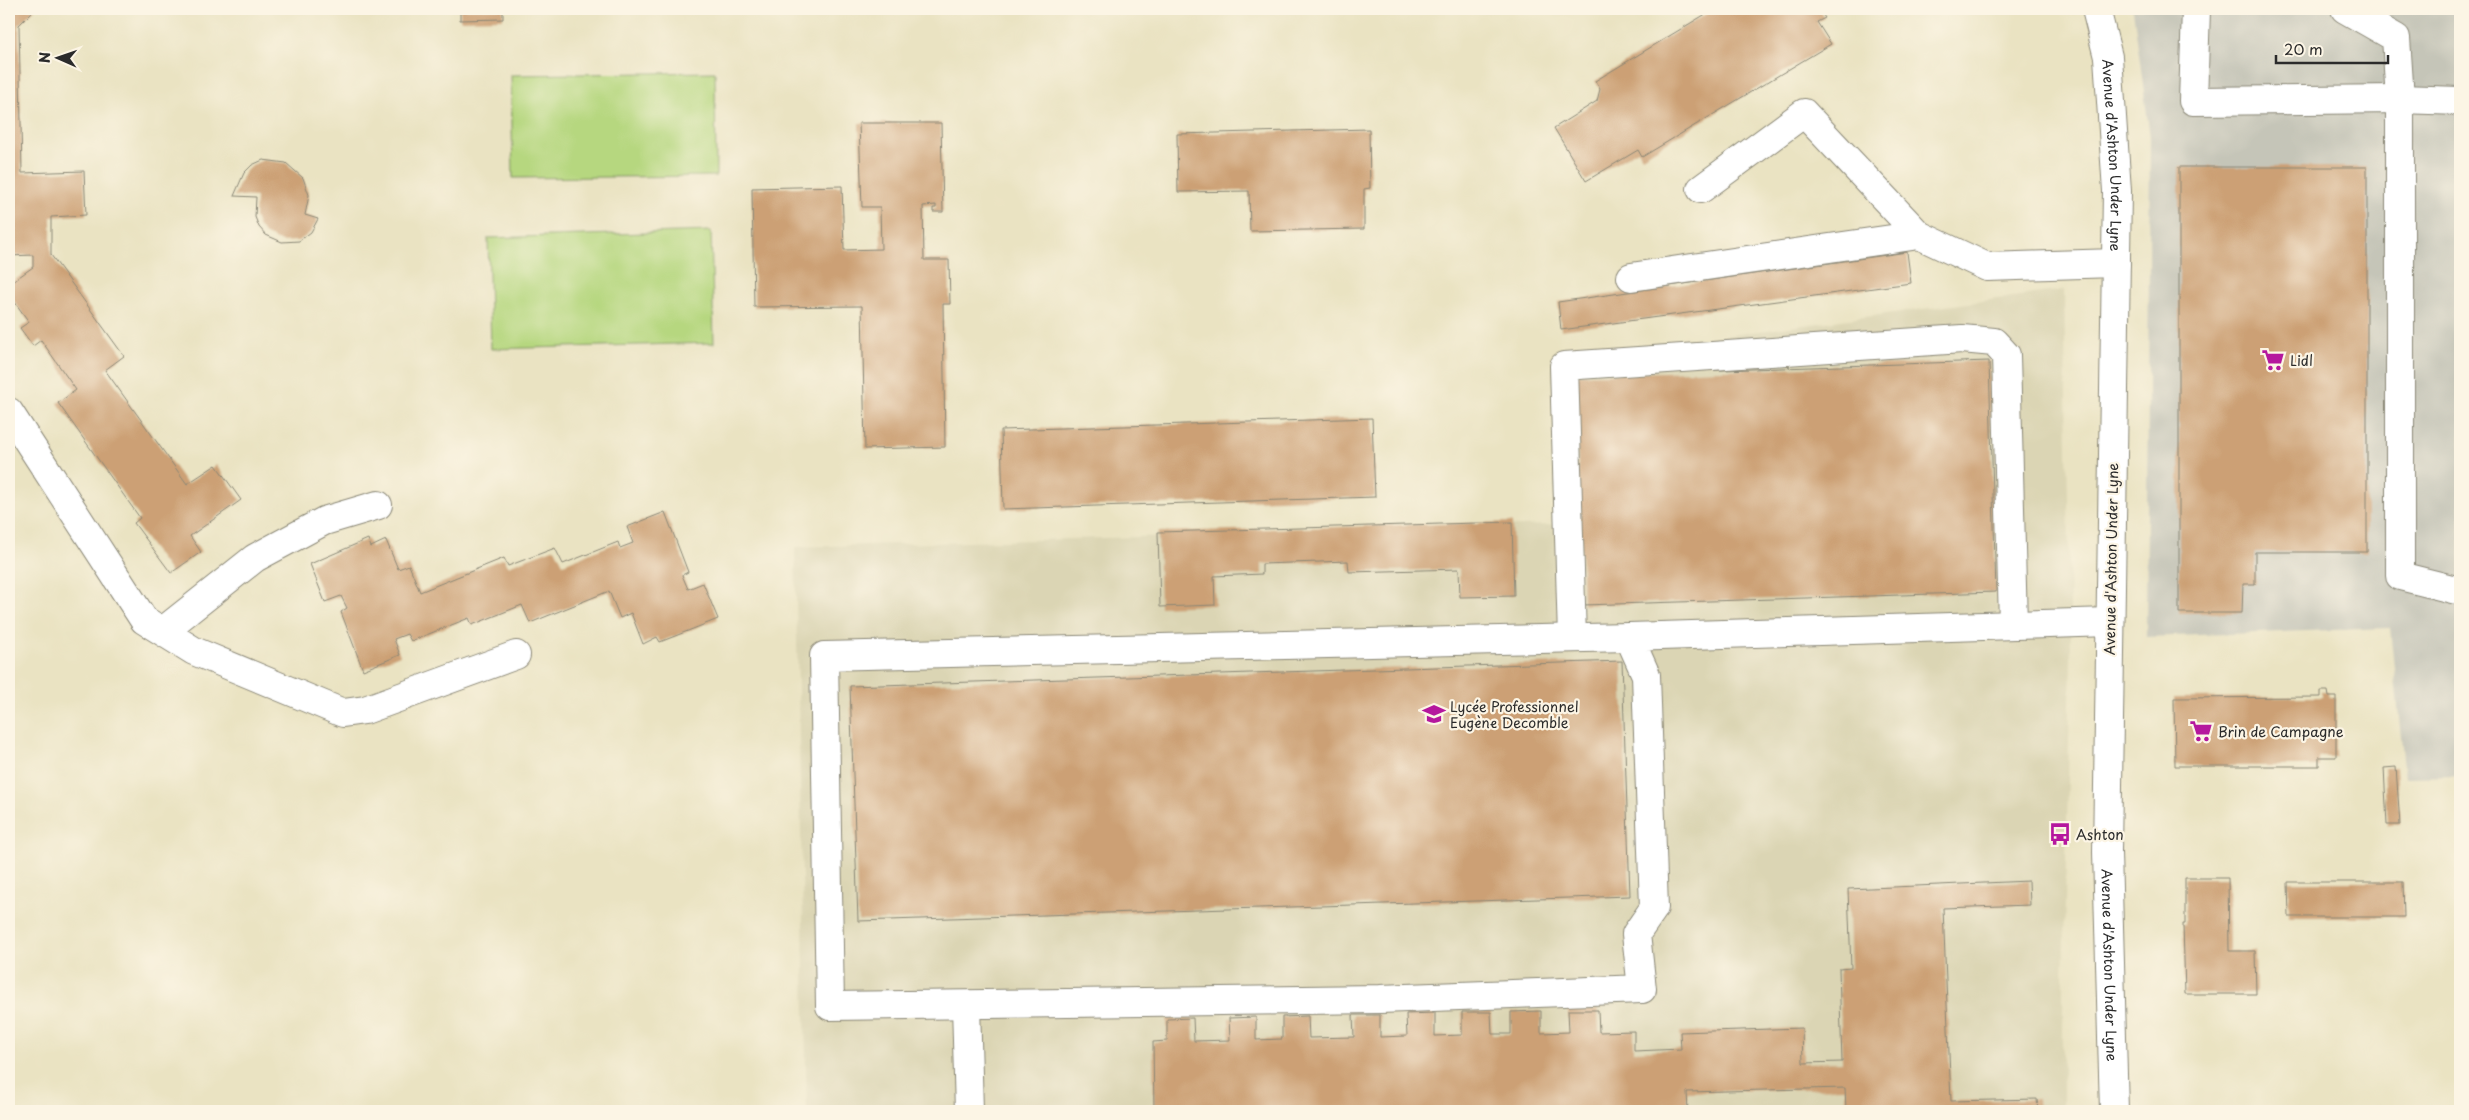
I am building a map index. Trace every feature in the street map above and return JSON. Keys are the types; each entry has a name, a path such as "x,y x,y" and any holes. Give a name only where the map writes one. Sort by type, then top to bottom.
{"street":[{"name":"Avenue d'Ashton Under Lyne","path":"2096,9 2108,57 2117,191 2107,852 2114,1111"},
{"path":"2196,9 2193,101 2400,99 2460,101"},
{"path":"2345,9 2396,38 2400,99 2400,576 2460,591"},
{"path":"1701,189 1804,113 1919,235 1987,267 2116,263"},
{"path":"1631,277 1919,235"},
{"path":"1572,638 1564,366 1962,339 1994,342 2006,355 2013,624"},
{"path":"9,412 144,620 194,651 343,713 365,710 516,655"},
{"path":"163,631 255,558 324,521 378,505"},
{"path":"1629,637 1646,675 1654,908 1636,934 1642,989 1380,999 830,1006 824,656 1629,637 2110,622"},
{"path":"966,1005 969,1111"}],"shaded area":[{"path":"2133,9 2460,9 2460,776 2405,777 2390,628 2146,637 2150,137"},
{"name":"Lycée Professionnel Eugène Decomble","path":"2064,290 2071,660 2063,981 2063,1111 807,1111 795,547 1555,525 1552,359"}],"green space":[{"path":"715,72 716,176 513,178 511,75"},
{"path":"711,231 714,343 491,349 488,238"}],"building":[{"path":"9,9 35,9 19,25 22,173 84,171 86,215 51,217 51,255 124,356 105,370 187,484 216,465 241,500 190,536 201,552 171,573 134,523 140,518 58,403 76,390 41,340 33,346 20,328 29,322 9,294 9,284 33,267 33,255 9,256"},
{"path":"460,9 503,9 503,19 460,20"},
{"path":"1714,9 1819,9 1825,18 1817,22 1831,44 1642,157 1638,150 1586,181 1554,128 1597,101 1600,89 1595,81"},
{"path":"859,123 941,123 943,212 933,212 933,208 936,208 936,205 923,206 924,260 949,260 950,304 943,304 945,447 865,449 862,306 754,307 752,188 842,186 844,250 881,249 880,207 862,207"},
{"path":"1369,129 1370,188 1364,189 1364,229 1250,231 1249,191 1178,192 1177,134"},
{"path":"263,160 286,163 303,178 309,195 305,215 318,219 311,232 299,241 282,242 266,235 259,227 255,217 256,197 234,196 244,173 252,165"},
{"name":"Lidl","path":"2179,167 2367,167 2367,552 2255,552 2255,584 2243,584 2242,613 2179,613"},
{"path":"1907,252 1911,283 1561,330 1558,302"},
{"path":"1989,361 1996,592 1583,605 1575,375"},
{"path":"1372,418 1375,497 1003,509 1001,430"},
{"path":"665,512 688,572 682,575 688,589 703,583 718,619 660,642 657,637 643,644 631,613 620,618 609,591 530,623 522,605 472,625 469,618 411,641 407,634 394,639 400,655 363,670 341,612 347,608 341,596 325,602 310,564 368,539 371,547 386,540 398,569 409,565 420,592 504,558 508,566 555,548 563,564 618,542 620,548 633,543 627,527"},
{"path":"1512,522 1514,596 1460,597 1459,569 1349,572 1348,561 1262,564 1262,574 1214,576 1215,605 1160,607 1158,532"},
{"path":"1622,661 1630,896 858,921 850,686"},
{"path":"2321,691 2328,691 2329,697 2336,697 2336,757 2319,757 2319,766 2175,766 2174,698 2321,697"},
{"path":"2396,767 2400,825 2387,825 2384,768"},
{"path":"2185,878 2228,878 2229,951 2255,951 2256,994 2185,994 2183,924 2185,924"},
{"path":"2029,881 2030,905 1943,908 1951,1101 2037,1099 2038,1111 1846,1111 1845,1088 1687,1092 1688,1111 1154,1111 1153,1042 1167,1041 1167,1019 1193,1018 1194,1041 1230,1040 1229,1018 1256,1017 1256,1040 1282,1039 1282,1017 1308,1016 1309,1038 1354,1037 1353,1015 1380,1015 1380,1037 1407,1036 1406,1014 1435,1013 1435,1036 1462,1035 1462,1012 1491,1012 1492,1034 1511,1034 1511,1012 1541,1011 1541,1033 1569,1032 1568,1010 1598,1010 1599,1032 1634,1031 1634,1051 1681,1049 1680,1032 1802,1028 1803,1063 1842,1062 1839,969 1851,968 1848,889"},
{"path":"2288,882 2403,882 2404,917 2289,917"}],"place":[{"name":"Lidl","path":"2273,360"},
{"name":"Lycée Professionnel Eugène Decomble","path":"1434,714"},
{"name":"Brin de Campagne","path":"2201,731"},
{"name":"Ashton","path":"2060,834"}]}
